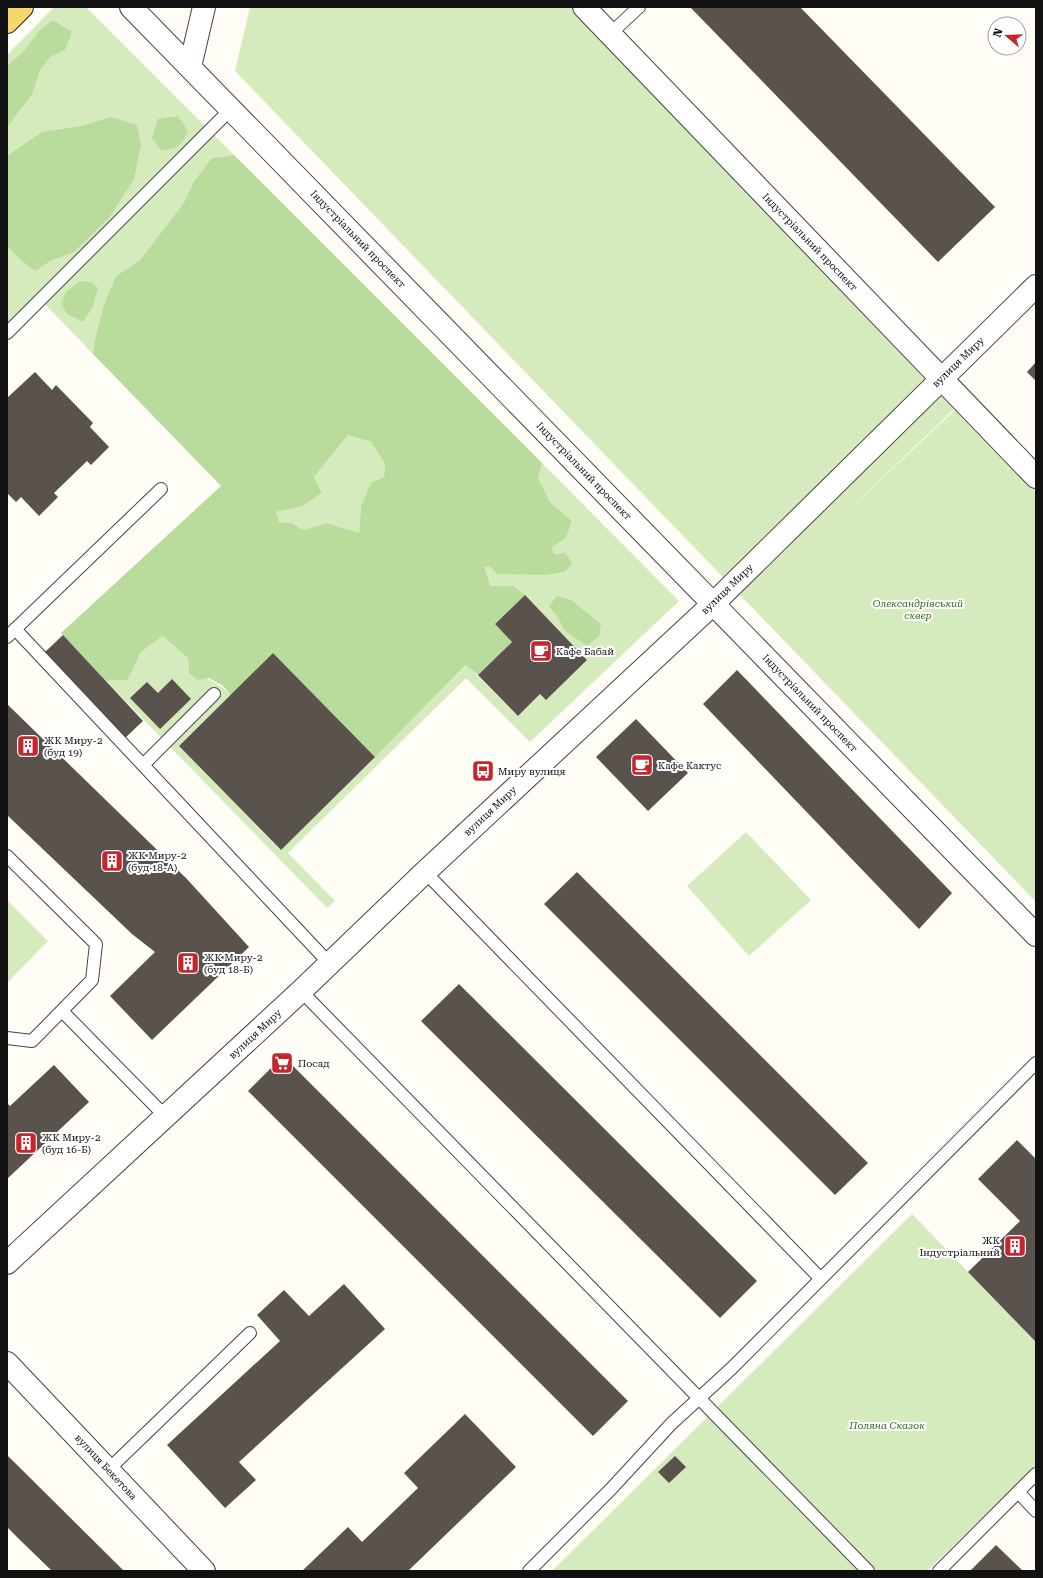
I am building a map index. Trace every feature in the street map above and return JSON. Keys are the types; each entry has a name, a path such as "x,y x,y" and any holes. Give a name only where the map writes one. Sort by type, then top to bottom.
{"main road":[{"path":"7,22 22,7"}],"street":[{"name":"Індустріальний проспект","path":"132,7 1036,936"},
{"path":"190,67 204,7"},
{"name":"Індустріальний проспект","path":"584,7 1036,477"},
{"name":"вулиця Миру","path":"7,1263 302,991 425,872 713,604 1036,286"},
{"name":"вулиця Бекетова","path":"7,1363 204,1571"}],"lane":[{"path":"610,34 639,7"},
{"path":"7,333 231,109"},
{"path":"161,489 11,633 142,765 330,964"},
{"path":"142,765 214,694"},
{"path":"7,856 96,944 92,980 32,1041 7,1038"},
{"path":"425,872 820,1278"},
{"path":"302,991 868,1571"},
{"path":"62,1011 166,1117"},
{"path":"529,1571 611,1489 671,1424 732,1368 820,1278 1036,1063"},
{"path":"108,1470 250,1333"},
{"path":"939,1571 1036,1474"},
{"path":"1018,1492 1036,1511"}],"green space":[{"path":"54,7 86,7 234,155 212,158 194,181 185,203 140,260 116,276 104,304 95,339 93,354 41,300 7,333 7,55"},
{"name":"Олександрівський сквер","path":"250,7 588,7 972,392 835,523 973,393 1036,460 1036,902 235,71"},
{"path":"53,20 72,32 65,50 50,57 40,70 32,94 7,127 7,66 23,52 40,30"},
{"path":"178,116 188,131 186,136 175,148 161,150 152,138 158,119"},
{"path":"111,117 137,125 141,145 134,179 109,218 74,252 50,261 35,271 7,246 7,156 42,132 82,126"},
{"path":"234,155 542,463 538,478 550,502 572,521 566,538 552,547 554,554 565,553 572,563 566,571 547,575 497,574 490,566 484,567 490,586 513,586 525,595 495,624 512,642 478,675 466,665 375,757 273,653 231,695 223,686 209,678 197,680 189,673 188,658 163,636 141,652 128,680 106,681 61,633 221,486 93,354 95,339 104,304 116,276 140,260 184,203 194,181 212,158","holes":["348,435 371,442 385,464 384,477 371,483 361,506 359,533 327,523 303,530 292,523 279,522 276,512 301,507 322,493 314,477"]},
{"path":"80,281 91,282 98,288 92,308 83,322 67,314 61,303 66,292"},
{"path":"348,435 371,442 385,464 384,478 371,484 361,506 359,533 327,523 303,530 292,523 279,522 276,513 188,658 189,673 212,681 231,695 179,746 280,850 467,665 518,716 540,694 546,699 587,660 525,595 513,587 490,586 484,567 565,553 554,554 552,547 566,538 572,521 550,502 538,478 542,463 679,601 530,742 466,678 288,853 335,901 327,908 106,681 128,680 141,652 163,636 276,512 301,507 322,493 314,477"},
{"path":"557,596 571,600 601,624 599,636 587,646 564,630 558,617 549,606"},
{"path":"746,832 811,900 749,956 687,886"},
{"path":"7,900 48,941 7,983"},
{"name":"Поляна Сказок","path":"912,1214 1036,1342 1036,1466 927,1571 552,1571"}],"building":[{"path":"690,7 800,7 995,207 938,262"},
{"path":"1036,362 1036,381 1027,372"},
{"path":"35,372 52,390 56,385 93,423 90,427 109,447 91,465 87,461 54,493 58,497 39,516 21,497 16,502 7,493 7,398"},
{"name":"Кафе Бабай","path":"525,595 587,660 546,700 540,694 518,716 478,675 512,642 495,624"},
{"path":"63,635 143,721 125,738 45,652"},
{"path":"273,653 375,757 281,850 179,746"},
{"path":"737,670 952,893 919,929 703,704"},
{"path":"172,679 191,699 160,729 130,698 147,682 158,693"},
{"path":"7,704 186,878 249,947 152,1040 110,996 155,952 132,934 7,815"},
{"name":"Кафе Кактус","path":"636,719 688,773 648,811 596,757"},
{"path":"577,872 868,1163 835,1195 544,904"},
{"path":"459,984 757,1281 720,1318 421,1021"},
{"path":"283,1056 628,1401 593,1436 248,1091"},
{"name":"ЖК Миру-2 (буд 16-Б)","path":"54,1065 89,1102 7,1179 7,1103 10,1106"},
{"name":"ЖК Індустріальний","path":"1017,1140 1036,1159 1036,1342 968,1272 1020,1221 978,1179"},
{"path":"344,1284 385,1329 239,1462 256,1480 225,1508 167,1445 280,1341 257,1315 284,1290 309,1316"},
{"path":"465,1414 516,1467 408,1571 302,1571 348,1527 362,1542 418,1488 404,1473"},
{"path":"7,1455 124,1571 52,1571 21,1541 7,1527"},
{"path":"675,1456 686,1467 669,1483 658,1472"},
{"path":"996,1545 1023,1571 970,1571"}],"place":[{"name":"Кафе Бабай","path":"541,651"},
{"name":"ЖК Миру-2 (буд 19)","path":"28,746"},
{"name":"Кафе Кактус","path":"642,765"},
{"name":"Миру вулиця","path":"483,771"},
{"name":"ЖК Миру-2 (буд 18-А)","path":"112,861"},
{"name":"ЖК Миру-2 (буд 18-Б)","path":"188,963"},
{"name":"Посад","path":"282,1063"},
{"name":"ЖК Миру-2 (буд 16-Б)","path":"26,1143"},
{"name":"ЖК Індустріальний","path":"1015,1246"}]}
